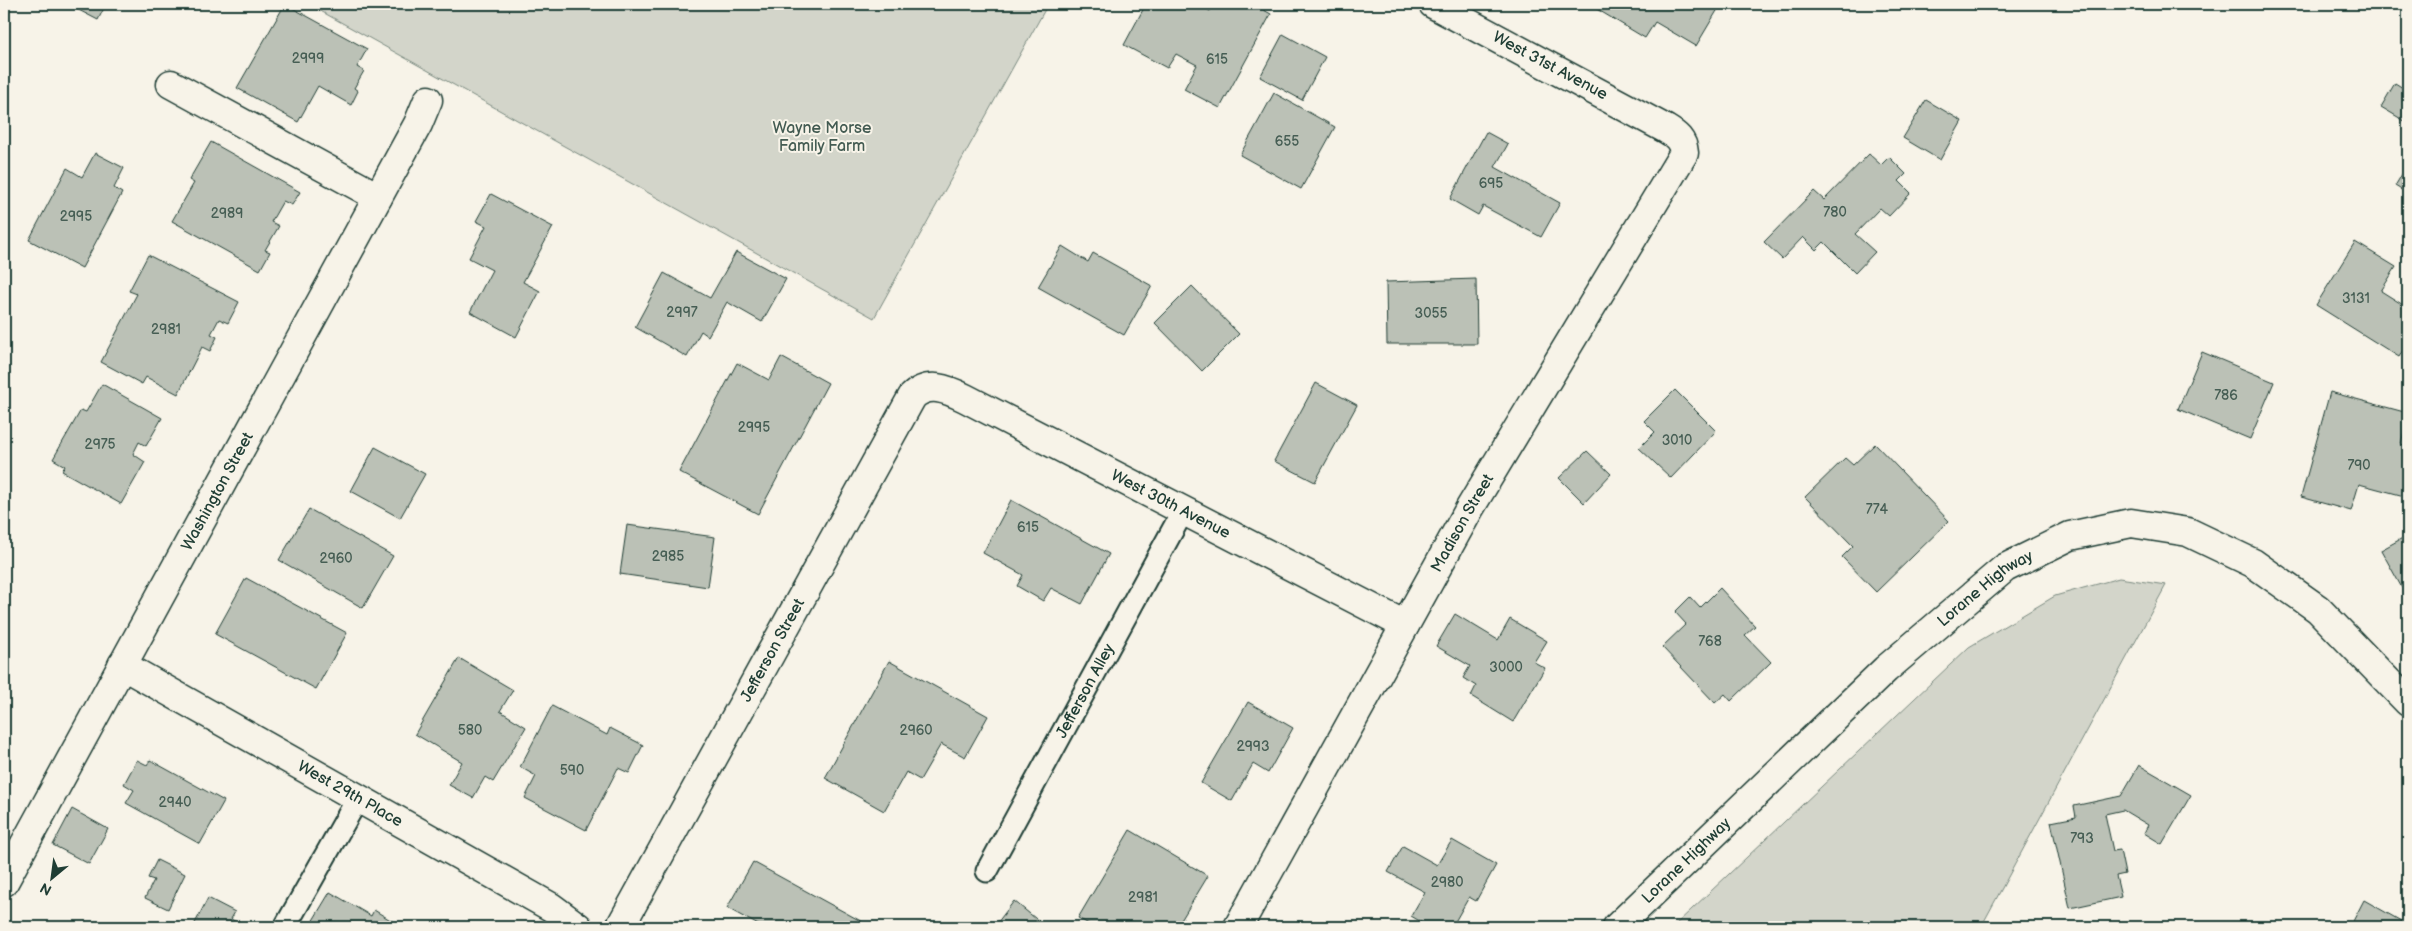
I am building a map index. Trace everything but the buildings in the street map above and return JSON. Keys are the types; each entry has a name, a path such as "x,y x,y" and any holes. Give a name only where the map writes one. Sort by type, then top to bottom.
{"street":[{"name":"West 31st Avenue","path":"1433,4 1666,129"},
{"path":"171,84 378,197"},
{"name":"Washington Street","path":"4,882 418,124 428,100"},
{"name":"Madison Street","path":"1238,927 1470,508 1680,162 1684,146 1677,136 1666,129"},
{"name":"West 30th Avenue","path":"935,387 965,398 1405,625"},
{"name":"Jefferson Street","path":"620,927 912,397 925,388 935,387"},
{"name":"Lorane Highway","path":"1617,927 1886,669 2005,568 2070,536 2131,523 2188,532 2253,562 2318,609 2408,702"},
{"name":"West 29th Place","path":"122,665 551,907 578,927"}],"lane":[{"name":"Jefferson Alley","path":"987,871 1183,510"},
{"path":"285,927 358,798"}],"green space":[{"name":"Wayne Morse Family Farm","path":"308,4 1048,4 874,318"},
{"path":"2119,578 2166,585 1981,927 1673,927 1969,647 2055,596"}]}
